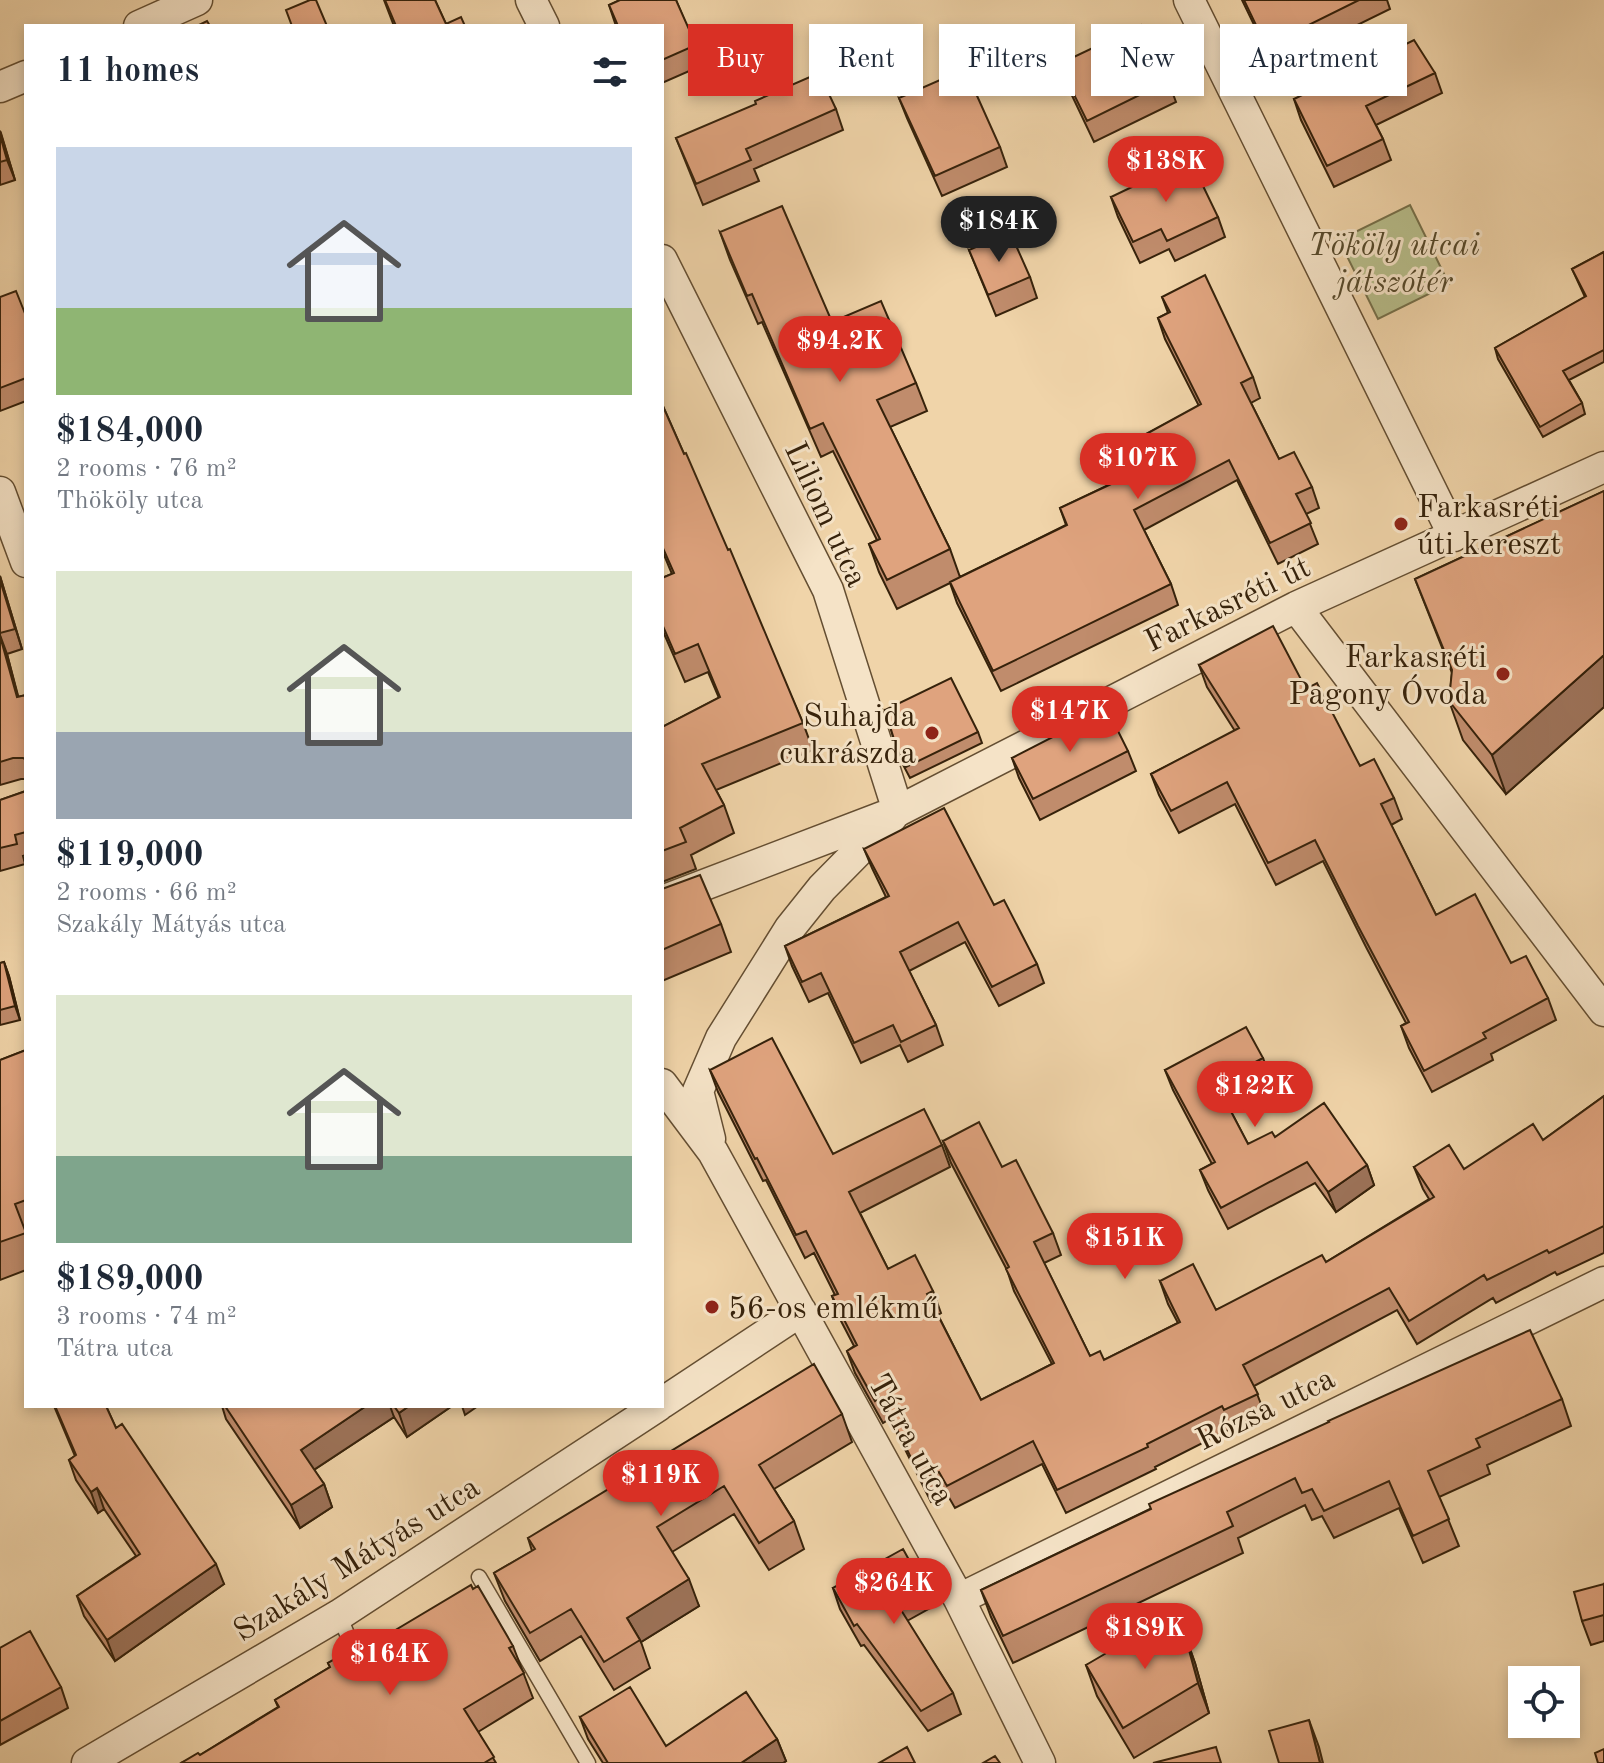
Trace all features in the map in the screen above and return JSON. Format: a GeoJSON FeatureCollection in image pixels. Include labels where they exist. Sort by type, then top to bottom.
{"type":"FeatureCollection","features":[{"type":"Feature","properties":{"kind":"street"},"geometry":{"type":"LineString","coordinates":[[143,24],[197,0]]}},
{"type":"Feature","properties":{"kind":"street"},"geometry":{"type":"LineString","coordinates":[[531,0],[543,24]]}},
{"type":"Feature","properties":{"kind":"street"},"geometry":{"type":"LineString","coordinates":[[1189,0],[1454,536]]}},
{"type":"Feature","properties":{"kind":"street"},"geometry":{"type":"LineString","coordinates":[[0,87],[24,77]]}},
{"type":"Feature","properties":{"kind":"street","name":"Liliom utca"},"geometry":{"type":"LineString","coordinates":[[664,264],[828,590],[898,811]]}},
{"type":"Feature","properties":{"kind":"street","name":"Farkasréti út"},"geometry":{"type":"LineString","coordinates":[[664,900],[898,811],[1296,607],[1604,467]]}},
{"type":"Feature","properties":{"kind":"street"},"geometry":{"type":"LineString","coordinates":[[3,510],[24,557]]}},
{"type":"Feature","properties":{"kind":"street"},"geometry":{"type":"LineString","coordinates":[[1296,607],[1604,1011]]}},
{"type":"Feature","properties":{"kind":"street","name":"Tátra utca"},"geometry":{"type":"LineString","coordinates":[[713,1152],[698,1091],[721,1038],[790,928],[822,888],[898,811]]}},
{"type":"Feature","properties":{"kind":"street"},"geometry":{"type":"LineString","coordinates":[[802,847],[822,888]]}},
{"type":"Feature","properties":{"kind":"street","name":"Tátra utca"},"geometry":{"type":"LineString","coordinates":[[664,1087],[713,1152],[959,1599],[1040,1763]]}},
{"type":"Feature","properties":{"kind":"street","name":"Rózsa utca"},"geometry":{"type":"LineString","coordinates":[[959,1599],[1604,1282]]}},
{"type":"Feature","properties":{"kind":"street","name":"Szakály Mátyás utca"},"geometry":{"type":"LineString","coordinates":[[664,1402],[801,1311]]}},
{"type":"Feature","properties":{"kind":"street","name":"Szakály Mátyás utca"},"geometry":{"type":"LineString","coordinates":[[87,1763],[339,1615],[655,1408]]}},
{"type":"Feature","properties":{"kind":"lane"},"geometry":{"type":"LineString","coordinates":[[479,1577],[588,1763]]}},
{"type":"Feature","properties":{"kind":"lane"},"geometry":{"type":"LineString","coordinates":[[339,1615],[355,1653]]}},
{"type":"Feature","properties":{"kind":"green space","name":"Tököly utcai játszótér"},"geometry":{"type":"Polygon","coordinates":[[[1410,205],[1449,284],[1378,319],[1339,240],[1410,205]]]}},
{"type":"Feature","properties":{"kind":"building"},"geometry":{"type":"Polygon","coordinates":[[[316,0],[326,24],[291,24],[286,10],[316,0]]]}},
{"type":"Feature","properties":{"kind":"building"},"geometry":{"type":"Polygon","coordinates":[[[385,0],[435,0],[446,24],[395,24],[385,0]]]}},
{"type":"Feature","properties":{"kind":"building"},"geometry":{"type":"Polygon","coordinates":[[[620,0],[676,0],[688,27],[688,49],[664,59],[664,24],[617,24],[609,5],[620,0]]]}},
{"type":"Feature","properties":{"kind":"building"},"geometry":{"type":"Polygon","coordinates":[[[1244,0],[1359,0],[1310,24],[1255,24],[1244,0]]]}},
{"type":"Feature","properties":{"kind":"building"},"geometry":{"type":"Polygon","coordinates":[[[461,17],[464,24],[446,24],[461,17]]]}},
{"type":"Feature","properties":{"kind":"building"},"geometry":{"type":"Polygon","coordinates":[[[1414,40],[1435,73],[1407,86],[1407,43],[1414,40]]]}},
{"type":"Feature","properties":{"kind":"building"},"geometry":{"type":"Polygon","coordinates":[[[1091,49],[1091,96],[1138,96],[1087,121],[1075,96],[1075,56],[1091,49]]]}},
{"type":"Feature","properties":{"kind":"building"},"geometry":{"type":"Polygon","coordinates":[[[809,77],[809,96],[830,96],[836,109],[746,149],[751,160],[696,184],[676,138],[756,104],[755,101],[766,96],[793,96],[793,84],[809,77]]]}},
{"type":"Feature","properties":{"kind":"building"},"geometry":{"type":"Polygon","coordinates":[[[939,80],[939,96],[977,96],[1000,147],[935,176],[899,98],[923,96],[923,87],[939,80]]]}},
{"type":"Feature","properties":{"kind":"building"},"geometry":{"type":"Polygon","coordinates":[[[1300,96],[1387,96],[1366,106],[1383,139],[1327,166],[1294,99],[1300,96]]]}},
{"type":"Feature","properties":{"kind":"building"},"geometry":{"type":"Polygon","coordinates":[[[0,135],[7,160],[0,162],[0,135]]]}},
{"type":"Feature","properties":{"kind":"building"},"geometry":{"type":"Polygon","coordinates":[[[1190,159],[1218,217],[1167,241],[1161,229],[1133,242],[1111,197],[1190,159]]]}},
{"type":"Feature","properties":{"kind":"building"},"geometry":{"type":"Polygon","coordinates":[[[782,206],[832,322],[881,301],[916,383],[877,400],[950,549],[887,580],[869,544],[880,539],[823,423],[810,429],[752,294],[747,296],[720,232],[782,206]]]}},
{"type":"Feature","properties":{"kind":"building"},"geometry":{"type":"Polygon","coordinates":[[[1010,232],[1030,277],[988,295],[969,250],[1010,232]]]}},
{"type":"Feature","properties":{"kind":"building"},"geometry":{"type":"Polygon","coordinates":[[[1604,252],[1604,350],[1563,371],[1582,403],[1540,427],[1495,348],[1586,296],[1572,269],[1604,252]]]}},
{"type":"Feature","properties":{"kind":"building"},"geometry":{"type":"Polygon","coordinates":[[[1205,275],[1253,377],[1241,383],[1279,459],[1294,452],[1312,487],[1296,494],[1311,523],[1270,543],[1229,460],[1134,510],[1171,584],[993,671],[950,582],[1067,525],[1060,508],[1139,471],[1126,445],[1201,404],[1158,318],[1170,312],[1162,297],[1205,275]]]}},
{"type":"Feature","properties":{"kind":"building"},"geometry":{"type":"Polygon","coordinates":[[[16,291],[24,311],[24,379],[0,388],[0,297],[16,291]]]}},
{"type":"Feature","properties":{"kind":"building"},"geometry":{"type":"Polygon","coordinates":[[[664,409],[730,549],[803,723],[702,764],[724,805],[680,828],[686,842],[664,850],[664,726],[720,697],[698,644],[675,654],[664,629],[664,577],[674,573],[664,550],[664,409]]]}},
{"type":"Feature","properties":{"kind":"building"},"geometry":{"type":"Polygon","coordinates":[[[1604,491],[1604,655],[1492,755],[1449,701],[1452,670],[1415,579],[1604,491]]]}},
{"type":"Feature","properties":{"kind":"building"},"geometry":{"type":"Polygon","coordinates":[[[0,580],[15,629],[0,633],[0,580]]]}},
{"type":"Feature","properties":{"kind":"building"},"geometry":{"type":"Polygon","coordinates":[[[1273,626],[1306,689],[1317,683],[1360,766],[1374,759],[1394,798],[1381,804],[1436,915],[1475,894],[1511,963],[1526,956],[1548,998],[1483,1033],[1486,1038],[1424,1071],[1401,1026],[1409,1022],[1315,840],[1268,863],[1227,782],[1171,811],[1151,774],[1239,728],[1199,665],[1273,626]]]}},
{"type":"Feature","properties":{"kind":"building"},"geometry":{"type":"Polygon","coordinates":[[[0,636],[17,697],[24,695],[24,759],[0,762],[0,636]]]}},
{"type":"Feature","properties":{"kind":"building","name":"Suhajda cukrászda"},"geometry":{"type":"Polygon","coordinates":[[[951,678],[978,732],[906,767],[885,710],[951,678]]]}},
{"type":"Feature","properties":{"kind":"building"},"geometry":{"type":"Polygon","coordinates":[[[1107,709],[1128,751],[1033,799],[1012,758],[1107,709]]]}},
{"type":"Feature","properties":{"kind":"building"},"geometry":{"type":"Polygon","coordinates":[[[24,792],[24,833],[15,835],[17,844],[0,848],[0,800],[24,792]]]}},
{"type":"Feature","properties":{"kind":"building"},"geometry":{"type":"Polygon","coordinates":[[[944,808],[994,905],[1004,900],[1037,964],[992,987],[958,922],[900,952],[936,1025],[901,1042],[893,1025],[854,1043],[821,973],[802,982],[785,946],[889,896],[864,849],[944,808]]]}},
{"type":"Feature","properties":{"kind":"building"},"geometry":{"type":"Polygon","coordinates":[[[700,875],[721,924],[664,949],[664,888],[700,875]]]}},
{"type":"Feature","properties":{"kind":"building"},"geometry":{"type":"Polygon","coordinates":[[[4,962],[15,1006],[0,1010],[0,963],[4,962]]]}},
{"type":"Feature","properties":{"kind":"building"},"geometry":{"type":"Polygon","coordinates":[[[1246,1027],[1263,1058],[1216,1083],[1248,1144],[1272,1132],[1275,1137],[1324,1103],[1367,1165],[1328,1192],[1307,1162],[1221,1208],[1200,1170],[1215,1162],[1165,1070],[1246,1027]]]}},
{"type":"Feature","properties":{"kind":"building"},"geometry":{"type":"Polygon","coordinates":[[[772,1038],[833,1154],[924,1109],[942,1145],[849,1192],[888,1269],[915,1255],[933,1291],[927,1294],[981,1400],[1054,1363],[1006,1269],[1009,1267],[943,1141],[979,1122],[1002,1167],[1016,1160],[1053,1233],[1034,1242],[1090,1356],[1100,1351],[1104,1360],[1180,1322],[1160,1281],[1193,1264],[1216,1310],[1322,1255],[1326,1262],[1434,1197],[1414,1167],[1449,1145],[1464,1169],[1533,1124],[1543,1140],[1604,1096],[1604,1226],[1487,1280],[1484,1275],[1409,1321],[1389,1288],[1243,1365],[1258,1394],[1224,1410],[1222,1406],[1147,1444],[1148,1447],[1057,1490],[1033,1441],[947,1486],[939,1472],[922,1480],[883,1401],[880,1398],[875,1401],[847,1351],[857,1345],[832,1296],[838,1294],[806,1231],[796,1235],[710,1070],[772,1038]]]}},
{"type":"Feature","properties":{"kind":"building"},"geometry":{"type":"Polygon","coordinates":[[[24,1051],[24,1201],[15,1204],[24,1234],[0,1242],[0,1060],[24,1051]]]}},
{"type":"Feature","properties":{"kind":"building"},"geometry":{"type":"Polygon","coordinates":[[[1530,1330],[1562,1399],[1476,1439],[1480,1447],[1428,1471],[1449,1519],[1413,1536],[1389,1481],[1324,1511],[1312,1489],[1302,1493],[1295,1478],[1227,1512],[1233,1526],[1003,1636],[981,1590],[1151,1509],[1149,1504],[1530,1330]]]}},
{"type":"Feature","properties":{"kind":"building"},"geometry":{"type":"Polygon","coordinates":[[[814,1364],[842,1414],[759,1465],[794,1521],[759,1543],[724,1486],[657,1527],[689,1579],[627,1618],[640,1640],[604,1662],[571,1609],[530,1633],[494,1573],[535,1549],[528,1538],[814,1364]]]}},
{"type":"Feature","properties":{"kind":"building"},"geometry":{"type":"Polygon","coordinates":[[[56,1408],[107,1408],[116,1428],[122,1424],[216,1564],[107,1640],[77,1596],[140,1554],[97,1488],[91,1492],[69,1460],[76,1455],[56,1408]]]}},
{"type":"Feature","properties":{"kind":"building"},"geometry":{"type":"Polygon","coordinates":[[[226,1408],[363,1408],[301,1450],[324,1484],[291,1505],[226,1408]]]}},
{"type":"Feature","properties":{"kind":"building"},"geometry":{"type":"Polygon","coordinates":[[[903,1549],[924,1587],[896,1602],[953,1693],[921,1711],[857,1624],[854,1626],[833,1588],[903,1549]]]}},
{"type":"Feature","properties":{"kind":"building"},"geometry":{"type":"Polygon","coordinates":[[[1604,1584],[1604,1615],[1582,1621],[1574,1592],[1604,1584]]]}},
{"type":"Feature","properties":{"kind":"building"},"geometry":{"type":"Polygon","coordinates":[[[471,1585],[473,1589],[478,1586],[513,1646],[509,1648],[524,1673],[464,1709],[494,1757],[484,1763],[181,1763],[198,1753],[200,1755],[279,1707],[275,1700],[330,1667],[328,1663],[364,1642],[367,1647],[471,1585]]]}},
{"type":"Feature","properties":{"kind":"building"},"geometry":{"type":"Polygon","coordinates":[[[1173,1614],[1184,1632],[1198,1683],[1123,1728],[1086,1665],[1173,1614]]]}},
{"type":"Feature","properties":{"kind":"building"},"geometry":{"type":"Polygon","coordinates":[[[30,1631],[61,1687],[0,1721],[0,1648],[30,1631]]]}},
{"type":"Feature","properties":{"kind":"building"},"geometry":{"type":"Polygon","coordinates":[[[630,1687],[666,1746],[746,1692],[777,1739],[741,1763],[608,1763],[580,1717],[630,1687]]]}},
{"type":"Feature","properties":{"kind":"building"},"geometry":{"type":"Polygon","coordinates":[[[1309,1720],[1320,1763],[1279,1763],[1269,1731],[1309,1720]]]}},
{"type":"Feature","properties":{"kind":"building"},"geometry":{"type":"Polygon","coordinates":[[[907,1747],[915,1763],[879,1763],[907,1747]]]}},
{"type":"Feature","properties":{"kind":"building"},"geometry":{"type":"Polygon","coordinates":[[[1216,1747],[1221,1763],[1153,1763],[1216,1747]]]}},
{"type":"Feature","properties":{"kind":"building"},"geometry":{"type":"Polygon","coordinates":[[[1604,1749],[1604,1763],[1598,1763],[1595,1753],[1604,1749]]]}},
{"type":"Feature","properties":{"kind":"building"},"geometry":{"type":"Polygon","coordinates":[[[995,1756],[1000,1763],[983,1763],[995,1756]]]}},
{"type":"Feature","properties":{"kind":"place","name":"Farkasréti úti kereszt"},"geometry":{"type":"Point","coordinates":[1401,524]}},
{"type":"Feature","properties":{"kind":"place","name":"Farkasréti Pagony Óvoda"},"geometry":{"type":"Point","coordinates":[1503,674]}},
{"type":"Feature","properties":{"kind":"place","name":"Suhajda cukrászda"},"geometry":{"type":"Point","coordinates":[932,733]}},
{"type":"Feature","properties":{"kind":"place","name":"56-os emlékmű"},"geometry":{"type":"Point","coordinates":[712,1307]}}]}
